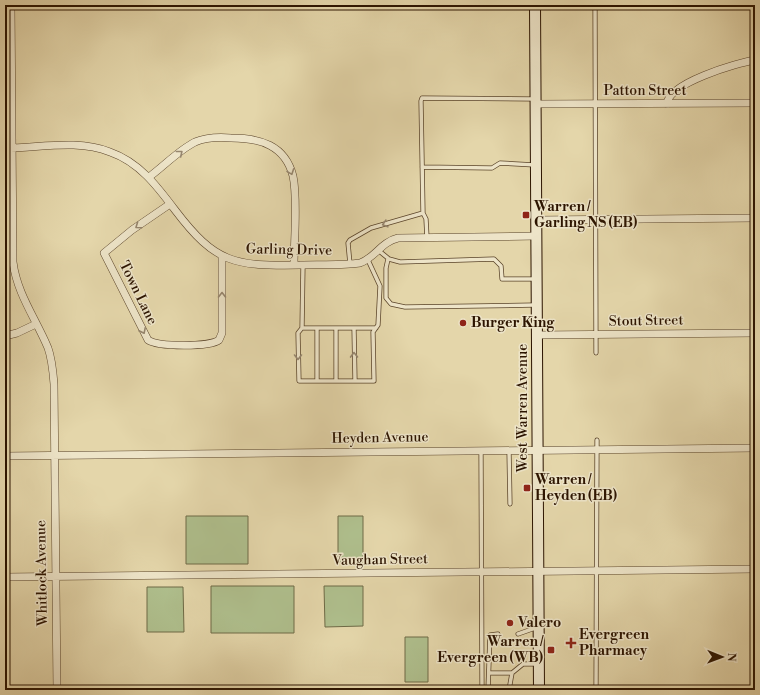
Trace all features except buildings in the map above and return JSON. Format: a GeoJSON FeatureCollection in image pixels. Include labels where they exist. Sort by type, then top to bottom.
{"type":"FeatureCollection","features":[{"type":"Feature","properties":{"kind":"main road","name":"West Warren Avenue"},"geometry":{"type":"LineString","coordinates":[[535,5],[539,690]]}},
{"type":"Feature","properties":{"kind":"street","name":"Whitlock Avenue"},"geometry":{"type":"LineString","coordinates":[[11,5],[8,52],[9,241],[16,280],[48,348],[53,369],[57,690]]}},
{"type":"Feature","properties":{"kind":"street"},"geometry":{"type":"LineString","coordinates":[[667,104],[671,94],[710,72],[725,66],[755,60]]}},
{"type":"Feature","properties":{"kind":"street","name":"Patton Street"},"geometry":{"type":"LineString","coordinates":[[535,101],[596,104],[755,103]]}},
{"type":"Feature","properties":{"kind":"street"},"geometry":{"type":"LineString","coordinates":[[149,178],[187,147],[203,140],[217,137],[248,138],[269,144],[284,157],[293,177],[294,265]]}},
{"type":"Feature","properties":{"kind":"street","name":"Garling Drive"},"geometry":{"type":"LineString","coordinates":[[9,148],[73,145],[95,147],[126,159],[149,178],[195,235],[222,256],[252,265],[350,264],[368,260]]}},
{"type":"Feature","properties":{"kind":"street","name":"Town Lane"},"geometry":{"type":"LineString","coordinates":[[170,204],[132,230],[104,253],[148,340],[157,345],[210,344],[219,340],[222,333],[222,256]]}},
{"type":"Feature","properties":{"kind":"street"},"geometry":{"type":"LineString","coordinates":[[536,220],[755,218]]}},
{"type":"Feature","properties":{"kind":"street"},"geometry":{"type":"LineString","coordinates":[[368,260],[386,243],[398,238],[536,236]]}},
{"type":"Feature","properties":{"kind":"street"},"geometry":{"type":"LineString","coordinates":[[5,336],[17,333],[36,324]]}},
{"type":"Feature","properties":{"kind":"street","name":"Stout Street"},"geometry":{"type":"LineString","coordinates":[[537,335],[755,333]]}},
{"type":"Feature","properties":{"kind":"street","name":"Heyden Avenue"},"geometry":{"type":"LineString","coordinates":[[5,456],[755,448]]}},
{"type":"Feature","properties":{"kind":"street","name":"Vaughan Street"},"geometry":{"type":"LineString","coordinates":[[5,577],[755,569]]}},
{"type":"Feature","properties":{"kind":"street"},"geometry":{"type":"LineString","coordinates":[[748,690],[755,690]]}},
{"type":"Feature","properties":{"kind":"lane"},"geometry":{"type":"LineString","coordinates":[[594,5],[596,104],[594,142],[596,353]]}},
{"type":"Feature","properties":{"kind":"lane"},"geometry":{"type":"LineString","coordinates":[[427,238],[426,219],[423,213],[420,101],[422,98],[535,101]]}},
{"type":"Feature","properties":{"kind":"lane"},"geometry":{"type":"LineString","coordinates":[[422,167],[492,168],[500,163],[536,165]]}},
{"type":"Feature","properties":{"kind":"lane"},"geometry":{"type":"LineString","coordinates":[[350,264],[348,243],[350,240],[371,228],[423,213]]}},
{"type":"Feature","properties":{"kind":"lane"},"geometry":{"type":"LineString","coordinates":[[378,250],[388,259],[400,262],[494,259],[501,266],[502,279],[537,279]]}},
{"type":"Feature","properties":{"kind":"lane"},"geometry":{"type":"LineString","coordinates":[[388,259],[386,268],[386,298],[391,304],[421,307],[537,305]]}},
{"type":"Feature","properties":{"kind":"lane"},"geometry":{"type":"LineString","coordinates":[[303,265],[302,328],[298,333],[298,381],[374,381],[373,332],[378,325],[380,286],[368,260]]}},
{"type":"Feature","properties":{"kind":"lane"},"geometry":{"type":"LineString","coordinates":[[302,328],[376,328]]}},
{"type":"Feature","properties":{"kind":"lane"},"geometry":{"type":"LineString","coordinates":[[317,328],[317,381]]}},
{"type":"Feature","properties":{"kind":"lane"},"geometry":{"type":"LineString","coordinates":[[336,328],[336,381]]}},
{"type":"Feature","properties":{"kind":"lane"},"geometry":{"type":"LineString","coordinates":[[354,328],[355,381]]}},
{"type":"Feature","properties":{"kind":"lane"},"geometry":{"type":"LineString","coordinates":[[596,690],[597,440]]}},
{"type":"Feature","properties":{"kind":"lane"},"geometry":{"type":"LineString","coordinates":[[481,450],[482,690]]}},
{"type":"Feature","properties":{"kind":"lane"},"geometry":{"type":"LineString","coordinates":[[509,450],[510,504]]}},
{"type":"Feature","properties":{"kind":"lane"},"geometry":{"type":"LineString","coordinates":[[518,634],[538,626]]}},
{"type":"Feature","properties":{"kind":"lane"},"geometry":{"type":"LineString","coordinates":[[488,690],[490,635],[498,634]]}},
{"type":"Feature","properties":{"kind":"lane"},"geometry":{"type":"LineString","coordinates":[[489,673],[512,673],[523,664],[539,664]]}},
{"type":"Feature","properties":{"kind":"lane"},"geometry":{"type":"LineString","coordinates":[[509,690],[512,673]]}},
{"type":"Feature","properties":{"kind":"green space"},"geometry":{"type":"Polygon","coordinates":[[[186,516],[248,516],[248,564],[186,564],[186,516]]]}},
{"type":"Feature","properties":{"kind":"green space"},"geometry":{"type":"Polygon","coordinates":[[[338,516],[363,516],[363,562],[338,562],[338,516]]]}},
{"type":"Feature","properties":{"kind":"green space"},"geometry":{"type":"Polygon","coordinates":[[[211,586],[294,586],[294,633],[211,633],[211,586]]]}},
{"type":"Feature","properties":{"kind":"green space"},"geometry":{"type":"Polygon","coordinates":[[[324,586],[363,586],[363,626],[325,627],[324,586]]]}},
{"type":"Feature","properties":{"kind":"green space"},"geometry":{"type":"Polygon","coordinates":[[[147,587],[183,587],[184,632],[147,632],[147,587]]]}},
{"type":"Feature","properties":{"kind":"green space"},"geometry":{"type":"Polygon","coordinates":[[[405,637],[428,637],[428,682],[405,682],[405,637]]]}},
{"type":"Feature","properties":{"kind":"place","name":"Warren / Garling NS (EB)"},"geometry":{"type":"Point","coordinates":[526,215]}},
{"type":"Feature","properties":{"kind":"place","name":"Burger King"},"geometry":{"type":"Point","coordinates":[463,323]}},
{"type":"Feature","properties":{"kind":"place","name":"Warren / Heyden (EB)"},"geometry":{"type":"Point","coordinates":[527,488]}},
{"type":"Feature","properties":{"kind":"place","name":"Valero"},"geometry":{"type":"Point","coordinates":[510,623]}},
{"type":"Feature","properties":{"kind":"place","name":"Evergreen Pharmacy"},"geometry":{"type":"Point","coordinates":[571,643]}},
{"type":"Feature","properties":{"kind":"place","name":"Warren / Evergreen (WB)"},"geometry":{"type":"Point","coordinates":[551,650]}}]}
